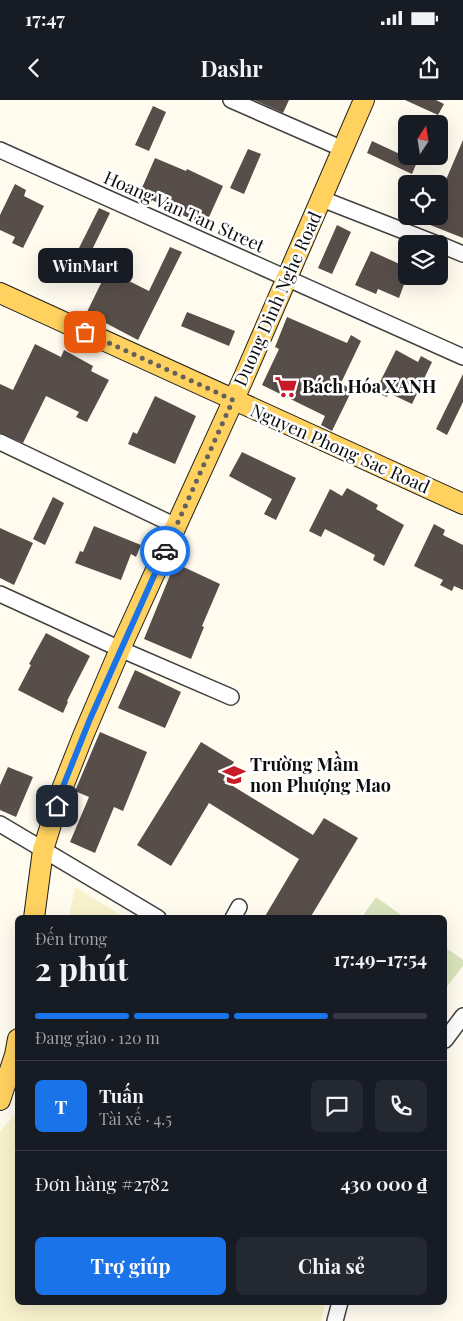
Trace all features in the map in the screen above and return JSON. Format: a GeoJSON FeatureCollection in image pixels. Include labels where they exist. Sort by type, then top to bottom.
{"type":"FeatureCollection","features":[{"type":"Feature","properties":{"kind":"main road","name":"Duong Dinh Nghe Road"},"geometry":{"type":"LineString","coordinates":[[34,915],[43,850],[62,789],[120,649],[287,279],[364,100]]}},
{"type":"Feature","properties":{"kind":"main road","name":"Nguyen Phong Sac Road"},"geometry":{"type":"LineString","coordinates":[[0,293],[463,504]]}},
{"type":"Feature","properties":{"kind":"main road"},"geometry":{"type":"LineString","coordinates":[[0,1100],[15,1055]]}},
{"type":"Feature","properties":{"kind":"street"},"geometry":{"type":"LineString","coordinates":[[231,100],[343,149]]}},
{"type":"Feature","properties":{"kind":"street","name":"Hoang Van Tan Street"},"geometry":{"type":"LineString","coordinates":[[0,150],[463,357]]}},
{"type":"Feature","properties":{"kind":"street"},"geometry":{"type":"LineString","coordinates":[[322,199],[415,235]]}},
{"type":"Feature","properties":{"kind":"street"},"geometry":{"type":"LineString","coordinates":[[448,248],[463,254]]}},
{"type":"Feature","properties":{"kind":"street"},"geometry":{"type":"LineString","coordinates":[[0,442],[176,526]]}},
{"type":"Feature","properties":{"kind":"street"},"geometry":{"type":"LineString","coordinates":[[0,594],[231,698]]}},
{"type":"Feature","properties":{"kind":"street"},"geometry":{"type":"LineString","coordinates":[[0,824],[153,915]]}},
{"type":"Feature","properties":{"kind":"street"},"geometry":{"type":"LineString","coordinates":[[447,1037],[463,1016]]}},
{"type":"Feature","properties":{"kind":"street"},"geometry":{"type":"LineString","coordinates":[[336,1321],[339,1305]]}},
{"type":"Feature","properties":{"kind":"shaded area"},"geometry":{"type":"Polygon","coordinates":[[[75,887],[121,915],[69,915],[75,887]]]}},
{"type":"Feature","properties":{"kind":"shaded area"},"geometry":{"type":"Polygon","coordinates":[[[15,1115],[15,1305],[325,1305],[321,1321],[0,1321],[0,1131],[15,1115]]]}},
{"type":"Feature","properties":{"kind":"green space"},"geometry":{"type":"Polygon","coordinates":[[[376,897],[401,915],[363,915],[376,897]]]}},
{"type":"Feature","properties":{"kind":"green space"},"geometry":{"type":"Polygon","coordinates":[[[447,948],[463,960],[463,966],[447,986],[447,948]]]}},
{"type":"Feature","properties":{"kind":"building"},"geometry":{"type":"Polygon","coordinates":[[[254,100],[289,100],[283,113],[254,100]]]}},
{"type":"Feature","properties":{"kind":"building"},"geometry":{"type":"Polygon","coordinates":[[[405,100],[436,100],[444,104],[438,115],[405,100]]]}},
{"type":"Feature","properties":{"kind":"building"},"geometry":{"type":"Polygon","coordinates":[[[153,106],[166,112],[149,151],[135,145],[153,106]]]}},
{"type":"Feature","properties":{"kind":"building"},"geometry":{"type":"Polygon","coordinates":[[[463,140],[463,238],[430,225],[448,225],[448,175],[463,140]]]}},
{"type":"Feature","properties":{"kind":"building"},"geometry":{"type":"Polygon","coordinates":[[[372,141],[398,153],[398,165],[416,165],[412,174],[367,153],[372,141]]]}},
{"type":"Feature","properties":{"kind":"building"},"geometry":{"type":"Polygon","coordinates":[[[248,149],[261,154],[244,194],[230,188],[248,149]]]}},
{"type":"Feature","properties":{"kind":"building"},"geometry":{"type":"Polygon","coordinates":[[[155,158],[186,171],[187,169],[223,186],[205,226],[152,200],[151,203],[138,197],[155,158]]]}},
{"type":"Feature","properties":{"kind":"building"},"geometry":{"type":"Polygon","coordinates":[[[15,184],[26,190],[24,196],[44,206],[23,248],[12,243],[15,237],[0,230],[0,215],[15,184]]]}},
{"type":"Feature","properties":{"kind":"building"},"geometry":{"type":"Polygon","coordinates":[[[99,208],[110,213],[89,256],[78,250],[99,208]]]}},
{"type":"Feature","properties":{"kind":"building"},"geometry":{"type":"Polygon","coordinates":[[[337,225],[351,232],[332,274],[318,268],[337,225]]]}},
{"type":"Feature","properties":{"kind":"building"},"geometry":{"type":"Polygon","coordinates":[[[170,247],[182,252],[138,340],[98,319],[96,321],[85,316],[106,273],[125,283],[127,280],[149,291],[170,247]]]}},
{"type":"Feature","properties":{"kind":"building"},"geometry":{"type":"Polygon","coordinates":[[[371,251],[398,263],[398,285],[404,285],[399,298],[378,289],[376,294],[355,285],[371,251]]]}},
{"type":"Feature","properties":{"kind":"building"},"geometry":{"type":"Polygon","coordinates":[[[187,312],[235,331],[229,346],[181,326],[187,312]]]}},
{"type":"Feature","properties":{"kind":"building"},"geometry":{"type":"Polygon","coordinates":[[[287,317],[347,343],[351,335],[361,341],[341,383],[352,390],[332,431],[321,425],[325,416],[262,385],[279,349],[275,347],[287,317]]]}},
{"type":"Feature","properties":{"kind":"building"},"geometry":{"type":"Polygon","coordinates":[[[35,344],[61,357],[64,350],[93,366],[91,371],[109,380],[87,422],[76,417],[79,412],[46,396],[23,443],[0,433],[0,384],[13,390],[35,344]]]}},
{"type":"Feature","properties":{"kind":"building"},"geometry":{"type":"Polygon","coordinates":[[[396,350],[418,362],[421,356],[432,362],[412,404],[389,393],[387,397],[375,392],[396,350]]]}},
{"type":"Feature","properties":{"kind":"building"},"geometry":{"type":"Polygon","coordinates":[[[463,374],[463,402],[447,435],[436,429],[463,374]]]}},
{"type":"Feature","properties":{"kind":"building"},"geometry":{"type":"Polygon","coordinates":[[[155,396],[196,416],[175,464],[128,444],[133,432],[137,434],[155,396]]]}},
{"type":"Feature","properties":{"kind":"building"},"geometry":{"type":"Polygon","coordinates":[[[242,452],[296,478],[276,520],[264,514],[272,499],[229,476],[242,452]]]}},
{"type":"Feature","properties":{"kind":"building"},"geometry":{"type":"Polygon","coordinates":[[[347,488],[378,505],[376,509],[404,525],[384,566],[373,560],[375,555],[325,529],[321,537],[309,531],[330,489],[342,496],[347,488]]]}},
{"type":"Feature","properties":{"kind":"building"},"geometry":{"type":"Polygon","coordinates":[[[53,497],[64,503],[45,545],[33,539],[53,497]]]}},
{"type":"Feature","properties":{"kind":"building"},"geometry":{"type":"Polygon","coordinates":[[[434,524],[445,530],[443,535],[463,545],[463,590],[454,586],[452,591],[440,585],[443,580],[414,566],[434,524]]]}},
{"type":"Feature","properties":{"kind":"building"},"geometry":{"type":"Polygon","coordinates":[[[94,526],[141,545],[136,557],[131,554],[121,580],[75,563],[80,551],[83,552],[94,526]]]}},
{"type":"Feature","properties":{"kind":"building"},"geometry":{"type":"Polygon","coordinates":[[[0,528],[33,543],[14,585],[0,578],[0,528]]]}},
{"type":"Feature","properties":{"kind":"building"},"geometry":{"type":"Polygon","coordinates":[[[175,563],[220,584],[202,626],[204,627],[191,659],[144,639],[175,563]]]}},
{"type":"Feature","properties":{"kind":"building"},"geometry":{"type":"Polygon","coordinates":[[[46,633],[90,656],[67,701],[63,713],[18,690],[31,665],[29,664],[46,633]]]}},
{"type":"Feature","properties":{"kind":"building"},"geometry":{"type":"Polygon","coordinates":[[[135,670],[181,692],[165,728],[118,708],[135,670]]]}},
{"type":"Feature","properties":{"kind":"building"},"geometry":{"type":"Polygon","coordinates":[[[100,732],[147,752],[123,811],[114,807],[95,853],[70,842],[89,797],[75,791],[100,732]]]}},
{"type":"Feature","properties":{"kind":"building"},"geometry":{"type":"Polygon","coordinates":[[[201,742],[234,762],[223,780],[313,835],[324,818],[358,838],[312,915],[266,915],[299,859],[209,803],[171,866],[137,845],[201,742]]]}},
{"type":"Feature","properties":{"kind":"building"},"geometry":{"type":"Polygon","coordinates":[[[8,767],[33,777],[16,817],[0,810],[0,785],[8,767]]]}},
{"type":"Feature","properties":{"kind":"way so far"},"geometry":{"type":"LineString","coordinates":[[85,332],[233,400],[165,551]]}},
{"type":"Feature","properties":{"kind":"place","name":"WinMart"},"geometry":{"type":"Point","coordinates":[85,332]}},
{"type":"Feature","properties":{"kind":"place","name":"Bách Hóa XANH"},"geometry":{"type":"Point","coordinates":[286,387]}},
{"type":"Feature","properties":{"kind":"place","name":"Trường Mầm non Phượng Mao"},"geometry":{"type":"Point","coordinates":[234,775]}},
{"type":"Feature","properties":{"kind":"route"},"geometry":{"type":"LineString","coordinates":[[57,806],[90,719],[165,551]]}}]}
